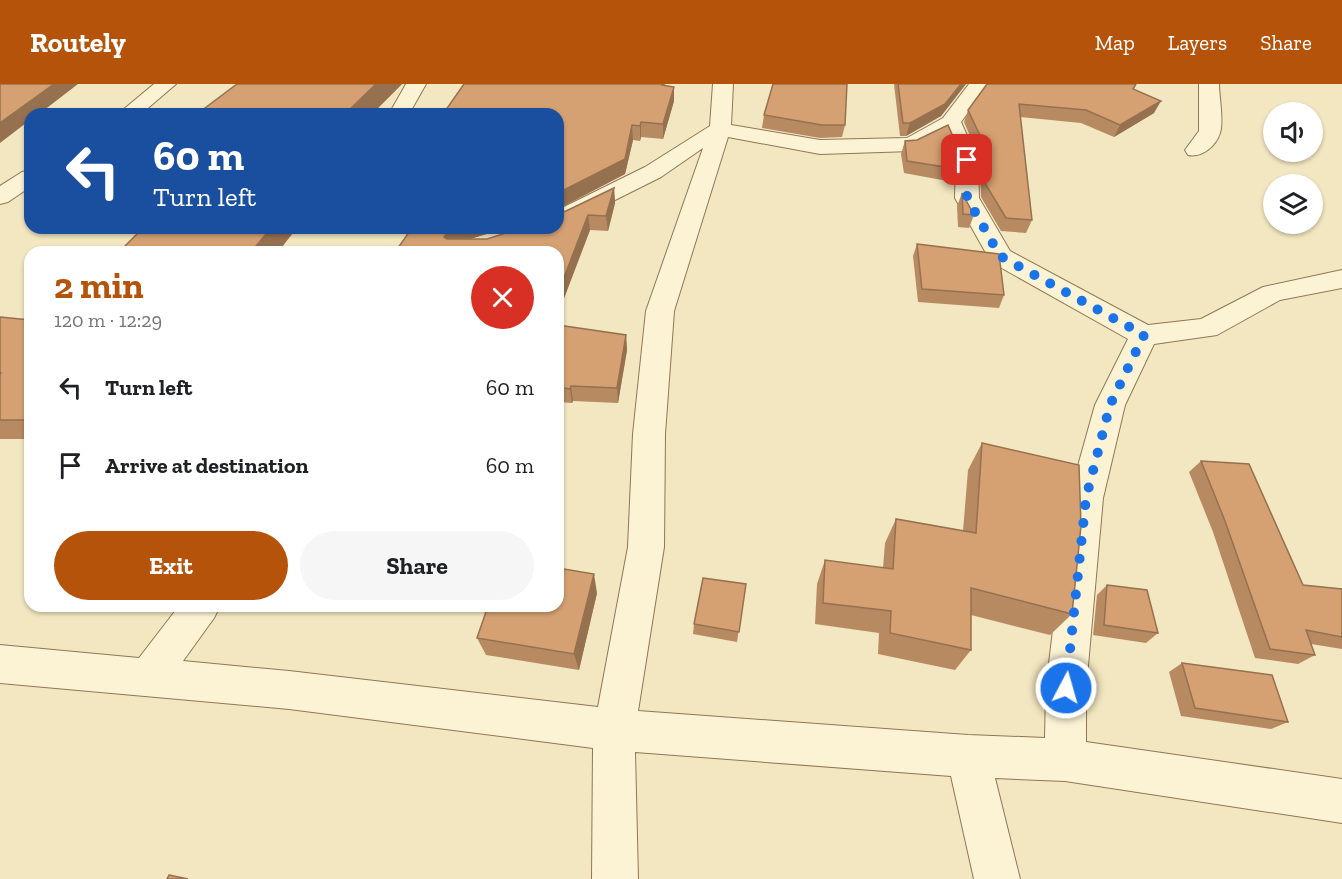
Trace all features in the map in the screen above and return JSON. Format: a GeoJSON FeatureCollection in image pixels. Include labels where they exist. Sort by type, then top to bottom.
{"type":"FeatureCollection","features":[{"type":"Feature","properties":{"kind":"street"},"geometry":{"type":"LineString","coordinates":[[136,108],[166,84]]}},
{"type":"Feature","properties":{"kind":"street"},"geometry":{"type":"LineString","coordinates":[[402,108],[416,84]]}},
{"type":"Feature","properties":{"kind":"street"},"geometry":{"type":"LineString","coordinates":[[615,879],[614,730],[646,547],[649,434],[660,311],[720,129],[723,84]]}},
{"type":"Feature","properties":{"kind":"street"},"geometry":{"type":"LineString","coordinates":[[564,216],[653,172],[720,129],[820,147],[912,144],[950,122],[979,84]]}},
{"type":"Feature","properties":{"kind":"street"},"geometry":{"type":"LineString","coordinates":[[1196,150],[1210,132],[1209,84]]}},
{"type":"Feature","properties":{"kind":"street"},"geometry":{"type":"LineString","coordinates":[[950,122],[967,160],[967,198],[1000,256],[1144,335],[1207,328],[1272,293],[1342,279]]}},
{"type":"Feature","properties":{"kind":"street"},"geometry":{"type":"LineString","coordinates":[[0,197],[24,181]]}},
{"type":"Feature","properties":{"kind":"street"},"geometry":{"type":"LineString","coordinates":[[1065,760],[1066,688],[1086,498],[1110,405],[1144,335]]}},
{"type":"Feature","properties":{"kind":"street"},"geometry":{"type":"LineString","coordinates":[[148,678],[197,612]]}},
{"type":"Feature","properties":{"kind":"street"},"geometry":{"type":"LineString","coordinates":[[0,664],[289,690],[614,730],[968,756],[1065,760],[1342,801]]}},
{"type":"Feature","properties":{"kind":"street"},"geometry":{"type":"LineString","coordinates":[[968,756],[997,879]]}},
{"type":"Feature","properties":{"kind":"building"},"geometry":{"type":"Polygon","coordinates":[[[0,84],[54,84],[0,123],[0,84]]]}},
{"type":"Feature","properties":{"kind":"building"},"geometry":{"type":"Polygon","coordinates":[[[237,84],[376,84],[351,108],[205,108],[237,84]]]}},
{"type":"Feature","properties":{"kind":"building"},"geometry":{"type":"Polygon","coordinates":[[[464,84],[663,84],[674,87],[663,124],[641,122],[640,126],[632,125],[625,159],[564,190],[564,108],[447,108],[464,84]]]}},
{"type":"Feature","properties":{"kind":"building"},"geometry":{"type":"Polygon","coordinates":[[[773,84],[847,84],[845,125],[822,125],[764,115],[773,84]]]}},
{"type":"Feature","properties":{"kind":"building"},"geometry":{"type":"Polygon","coordinates":[[[898,84],[961,84],[945,104],[910,123],[903,123],[898,84]]]}},
{"type":"Feature","properties":{"kind":"building"},"geometry":{"type":"Polygon","coordinates":[[[987,84],[1136,84],[1133,89],[1161,101],[1120,125],[1086,110],[1019,104],[1032,220],[1006,218],[986,185],[985,146],[968,110],[987,84]]]}},
{"type":"Feature","properties":{"kind":"building"},"geometry":{"type":"Polygon","coordinates":[[[948,125],[958,148],[958,169],[907,161],[905,141],[917,140],[948,125]]]}},
{"type":"Feature","properties":{"kind":"building"},"geometry":{"type":"Polygon","coordinates":[[[614,188],[606,216],[588,215],[564,277],[564,246],[399,246],[408,234],[446,234],[444,237],[447,239],[487,239],[503,234],[564,234],[564,212],[614,188]]]}},
{"type":"Feature","properties":{"kind":"building"},"geometry":{"type":"Polygon","coordinates":[[[962,193],[974,215],[963,214],[962,193]]]}},
{"type":"Feature","properties":{"kind":"building"},"geometry":{"type":"Polygon","coordinates":[[[137,234],[266,234],[256,246],[125,246],[137,234]]]}},
{"type":"Feature","properties":{"kind":"building"},"geometry":{"type":"Polygon","coordinates":[[[917,244],[999,254],[1004,295],[922,289],[917,244]]]}},
{"type":"Feature","properties":{"kind":"building"},"geometry":{"type":"Polygon","coordinates":[[[0,317],[24,319],[24,420],[0,420],[0,317]]]}},
{"type":"Feature","properties":{"kind":"building"},"geometry":{"type":"Polygon","coordinates":[[[564,326],[626,335],[617,388],[571,386],[570,389],[564,388],[564,326]]]}},
{"type":"Feature","properties":{"kind":"building"},"geometry":{"type":"Polygon","coordinates":[[[982,443],[1079,465],[1081,526],[1072,614],[971,588],[971,650],[890,633],[891,611],[823,603],[825,560],[893,569],[896,519],[976,533],[982,443]]]}},
{"type":"Feature","properties":{"kind":"building"},"geometry":{"type":"Polygon","coordinates":[[[1201,461],[1249,464],[1303,585],[1342,589],[1342,637],[1306,630],[1315,655],[1270,649],[1225,521],[1201,461]]]}},
{"type":"Feature","properties":{"kind":"building"},"geometry":{"type":"Polygon","coordinates":[[[564,569],[594,574],[574,654],[477,638],[486,612],[564,612],[564,569]]]}},
{"type":"Feature","properties":{"kind":"building"},"geometry":{"type":"Polygon","coordinates":[[[703,578],[746,584],[739,632],[694,624],[703,578]]]}},
{"type":"Feature","properties":{"kind":"building"},"geometry":{"type":"Polygon","coordinates":[[[1107,585],[1147,590],[1158,633],[1104,625],[1107,585]]]}},
{"type":"Feature","properties":{"kind":"building"},"geometry":{"type":"Polygon","coordinates":[[[1182,663],[1272,675],[1288,722],[1195,708],[1182,663]]]}},
{"type":"Feature","properties":{"kind":"building"},"geometry":{"type":"Polygon","coordinates":[[[169,875],[188,879],[167,879],[169,875]]]}},
{"type":"Feature","properties":{"kind":"route"},"geometry":{"type":"LineString","coordinates":[[967,160],[967,198],[1000,256],[1144,335],[1110,405],[1086,498],[1066,688]]}}]}
